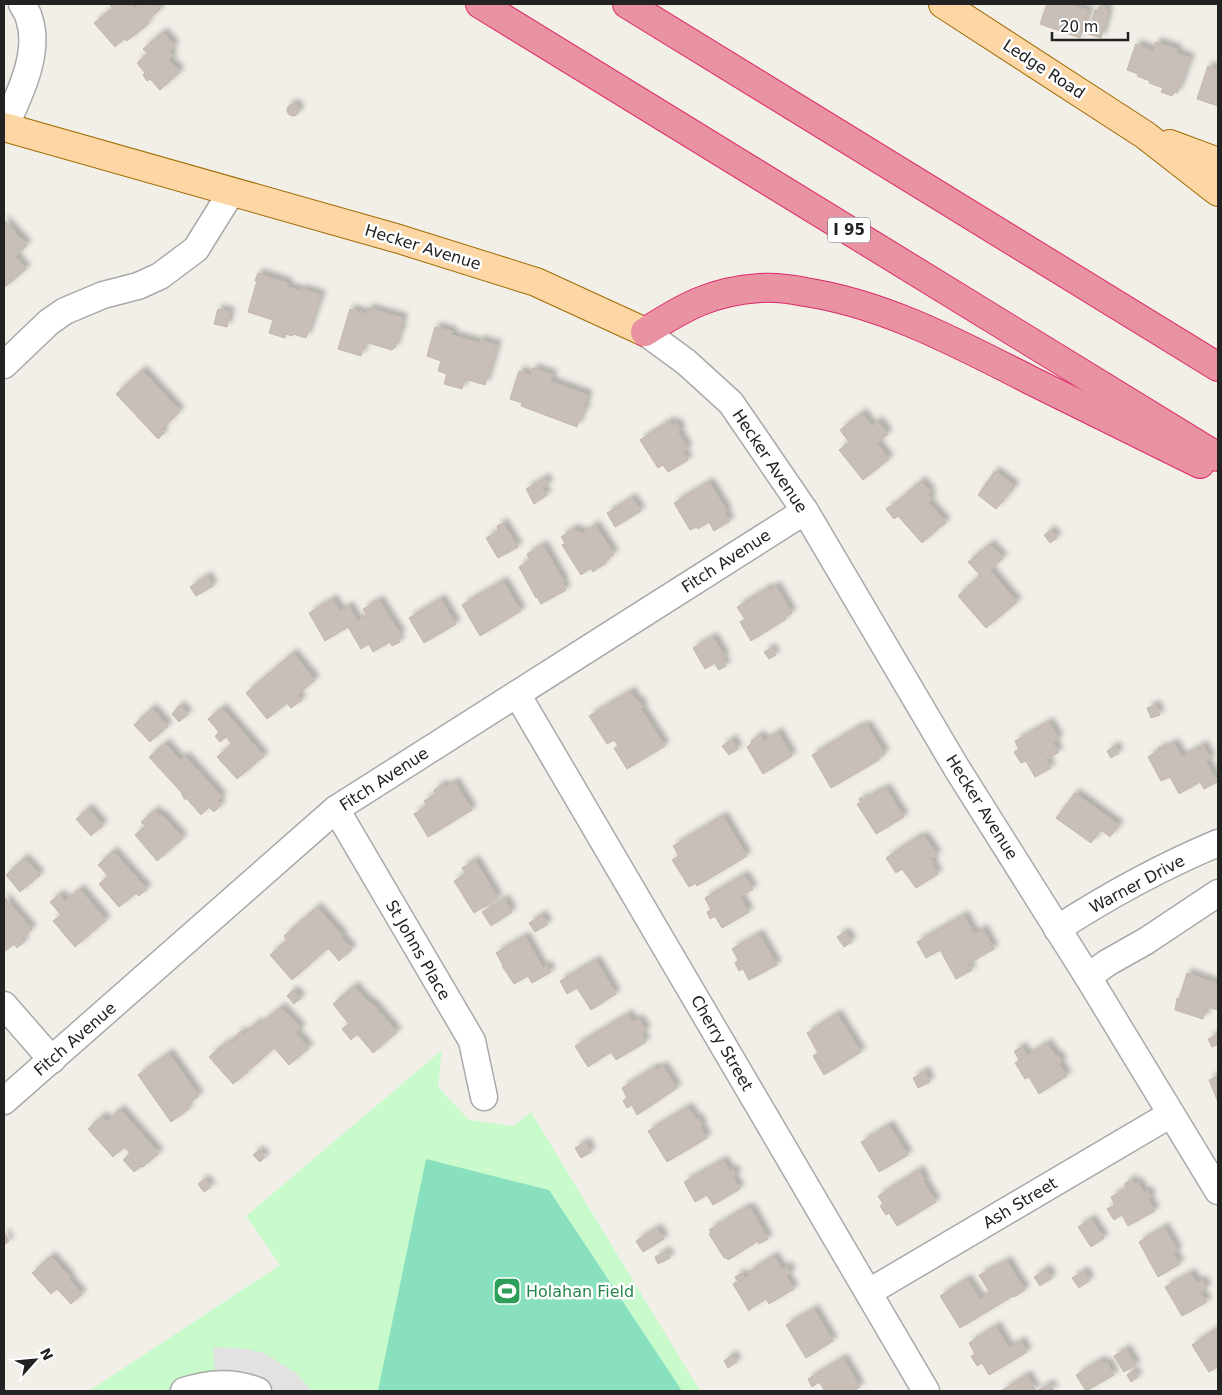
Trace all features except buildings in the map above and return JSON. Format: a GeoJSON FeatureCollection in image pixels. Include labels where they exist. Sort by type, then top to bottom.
{"type":"FeatureCollection","features":[{"type":"Feature","properties":{"kind":"highway","name":"I 95"},"geometry":{"type":"LineString","coordinates":[[480,4],[1218,457]]}},
{"type":"Feature","properties":{"kind":"highway"},"geometry":{"type":"LineString","coordinates":[[627,4],[1218,367]]}},
{"type":"Feature","properties":{"kind":"highway"},"geometry":{"type":"LineString","coordinates":[[645,332],[682,309],[707,298],[734,291],[761,288],[790,289],[826,295],[861,304],[946,339],[1218,474]]}},
{"type":"Feature","properties":{"kind":"main road","name":"Ledge Road"},"geometry":{"type":"LineString","coordinates":[[943,4],[1145,134],[1218,192]]}},
{"type":"Feature","properties":{"kind":"main road","name":"Hecker Avenue"},"geometry":{"type":"LineString","coordinates":[[5,127],[399,239],[536,282],[645,332]]}},
{"type":"Feature","properties":{"kind":"main road","name":"Ledge Road"},"geometry":{"type":"LineString","coordinates":[[1145,134],[1218,162]]}},
{"type":"Feature","properties":{"kind":"street"},"geometry":{"type":"LineString","coordinates":[[5,127],[28,74],[32,44],[30,18],[22,4]]}},
{"type":"Feature","properties":{"kind":"street"},"geometry":{"type":"LineString","coordinates":[[4,366],[49,322],[66,311],[103,295],[138,286],[160,276],[196,249],[232,191]]}},
{"type":"Feature","properties":{"kind":"street","name":"Hecker Avenue"},"geometry":{"type":"LineString","coordinates":[[645,332],[686,362],[731,404],[805,510],[956,767],[1088,977],[1218,1191]]}},
{"type":"Feature","properties":{"kind":"street","name":"Fitch Avenue"},"geometry":{"type":"LineString","coordinates":[[4,1101],[336,809],[805,510]]}},
{"type":"Feature","properties":{"kind":"street","name":"Cherry Street"},"geometry":{"type":"LineString","coordinates":[[517,694],[926,1391]]}},
{"type":"Feature","properties":{"kind":"street","name":"St Johns Place"},"geometry":{"type":"LineString","coordinates":[[336,809],[472,1041],[484,1098]]}},
{"type":"Feature","properties":{"kind":"street","name":"Warner Drive"},"geometry":{"type":"LineString","coordinates":[[1057,929],[1089,908],[1188,856],[1218,843]]}},
{"type":"Feature","properties":{"kind":"street"},"geometry":{"type":"LineString","coordinates":[[1088,977],[1218,893]]}},
{"type":"Feature","properties":{"kind":"street"},"geometry":{"type":"LineString","coordinates":[[4,1005],[52,1060]]}},
{"type":"Feature","properties":{"kind":"street","name":"Ash Street"},"geometry":{"type":"LineString","coordinates":[[869,1292],[1171,1114]]}},
{"type":"Feature","properties":{"kind":"street"},"geometry":{"type":"LineString","coordinates":[[184,1391],[211,1384],[238,1384],[258,1391]]}},
{"type":"Feature","properties":{"kind":"green space"},"geometry":{"type":"Polygon","coordinates":[[[442,1050],[438,1087],[469,1120],[513,1126],[531,1112],[700,1391],[89,1391],[280,1265],[246,1216],[442,1050]]]}},
{"type":"Feature","properties":{"kind":"green space","name":"Holahan Field"},"geometry":{"type":"Polygon","coordinates":[[[426,1159],[549,1190],[682,1391],[378,1391],[426,1159]]]}},
{"type":"Feature","properties":{"kind":"shaded area"},"geometry":{"type":"Polygon","coordinates":[[[213,1347],[246,1349],[264,1353],[296,1373],[312,1391],[222,1391],[215,1370],[213,1347]]]}},
{"type":"Feature","properties":{"kind":"place","name":"Holahan Field"},"geometry":{"type":"Point","coordinates":[507,1291]}}]}
